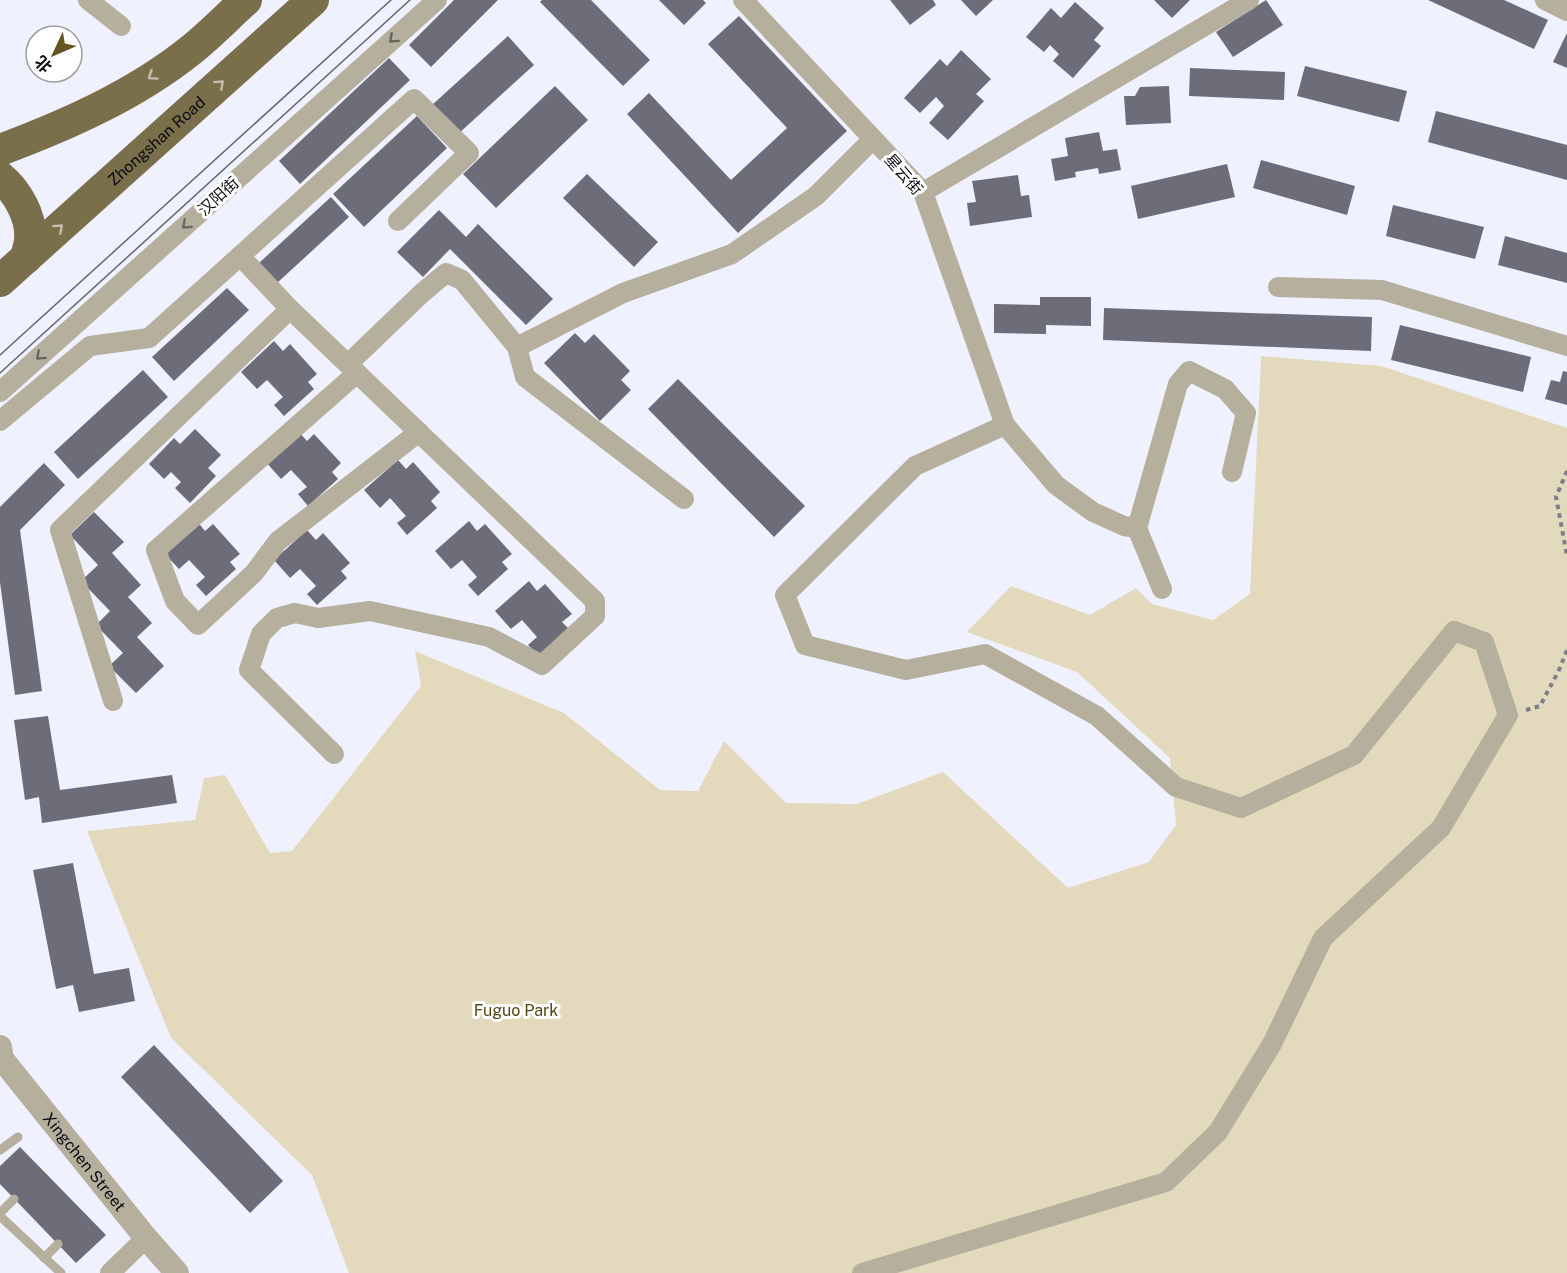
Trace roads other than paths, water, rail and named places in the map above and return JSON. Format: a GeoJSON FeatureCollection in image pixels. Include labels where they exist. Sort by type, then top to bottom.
{"type":"FeatureCollection","features":[{"type":"Feature","properties":{"kind":"highway"},"geometry":{"type":"LineString","coordinates":[[0,150],[84,115],[134,88],[191,50],[246,0]]}},
{"type":"Feature","properties":{"kind":"highway","name":"Zhongshan Road"},"geometry":{"type":"LineString","coordinates":[[0,281],[313,0]]}},
{"type":"Feature","properties":{"kind":"highway"},"geometry":{"type":"LineString","coordinates":[[0,177],[19,200],[27,218],[31,238],[26,258]]}},
{"type":"Feature","properties":{"kind":"street"},"geometry":{"type":"LineString","coordinates":[[88,0],[121,26]]}},
{"type":"Feature","properties":{"kind":"street","name":"汉阳街"},"geometry":{"type":"LineString","coordinates":[[0,392],[437,0]]}},
{"type":"Feature","properties":{"kind":"street","name":"星云街"},"geometry":{"type":"LineString","coordinates":[[743,0],[923,192],[1005,425]]}},
{"type":"Feature","properties":{"kind":"street"},"geometry":{"type":"LineString","coordinates":[[923,192],[1249,0]]}},
{"type":"Feature","properties":{"kind":"street"},"geometry":{"type":"LineString","coordinates":[[1545,0],[1567,10]]}},
{"type":"Feature","properties":{"kind":"street"},"geometry":{"type":"LineString","coordinates":[[0,421],[90,346],[149,338],[414,99],[469,153],[398,221]]}},
{"type":"Feature","properties":{"kind":"street"},"geometry":{"type":"LineString","coordinates":[[517,347],[623,293],[732,254],[816,196],[873,139]]}},
{"type":"Feature","properties":{"kind":"street"},"geometry":{"type":"LineString","coordinates":[[240,256],[290,309],[595,601],[595,616],[542,665],[489,637],[370,611],[318,618],[295,614],[277,618],[261,634],[249,670],[334,754]]}},
{"type":"Feature","properties":{"kind":"street"},"geometry":{"type":"LineString","coordinates":[[419,432],[278,541],[254,573],[198,625],[175,601],[156,550],[353,369],[422,293],[446,273],[462,280],[517,347],[525,377],[684,499]]}},
{"type":"Feature","properties":{"kind":"street"},"geometry":{"type":"LineString","coordinates":[[1278,287],[1382,290],[1567,346]]}},
{"type":"Feature","properties":{"kind":"street"},"geometry":{"type":"LineString","coordinates":[[113,701],[60,530],[290,309]]}},
{"type":"Feature","properties":{"kind":"street"},"geometry":{"type":"LineString","coordinates":[[1162,589],[1137,528],[1178,384],[1189,371],[1225,389],[1246,413],[1232,472]]}},
{"type":"Feature","properties":{"kind":"street"},"geometry":{"type":"LineString","coordinates":[[862,1273],[1166,1182],[1218,1132],[1272,1044],[1323,938],[1441,828],[1508,716],[1484,642],[1454,631],[1354,756],[1241,808],[1176,787],[1096,716],[984,654],[906,670],[805,645],[785,595],[915,466],[1005,425],[1056,485],[1093,512],[1124,526],[1137,528]]}},
{"type":"Feature","properties":{"kind":"street","name":"Xingchen Street"},"geometry":{"type":"LineString","coordinates":[[0,1047],[2,1059],[146,1238],[177,1273]]}},
{"type":"Feature","properties":{"kind":"street"},"geometry":{"type":"LineString","coordinates":[[110,1273],[146,1238]]}},
{"type":"Feature","properties":{"kind":"lane"},"geometry":{"type":"LineString","coordinates":[[0,1150],[18,1137]]}},
{"type":"Feature","properties":{"kind":"lane"},"geometry":{"type":"LineString","coordinates":[[14,1199],[0,1215],[61,1273]]}},
{"type":"Feature","properties":{"kind":"lane"},"geometry":{"type":"LineString","coordinates":[[44,1258],[58,1244]]}},
{"type":"Feature","properties":{"kind":"tram line"},"geometry":{"type":"LineString","coordinates":[[0,355],[391,0]]}},
{"type":"Feature","properties":{"kind":"tram line"},"geometry":{"type":"LineString","coordinates":[[0,373],[410,0]]}},
{"type":"Feature","properties":{"kind":"park label","name":"Fuguo Park"},"geometry":{"type":"Point","coordinates":[516,1010]}}]}
